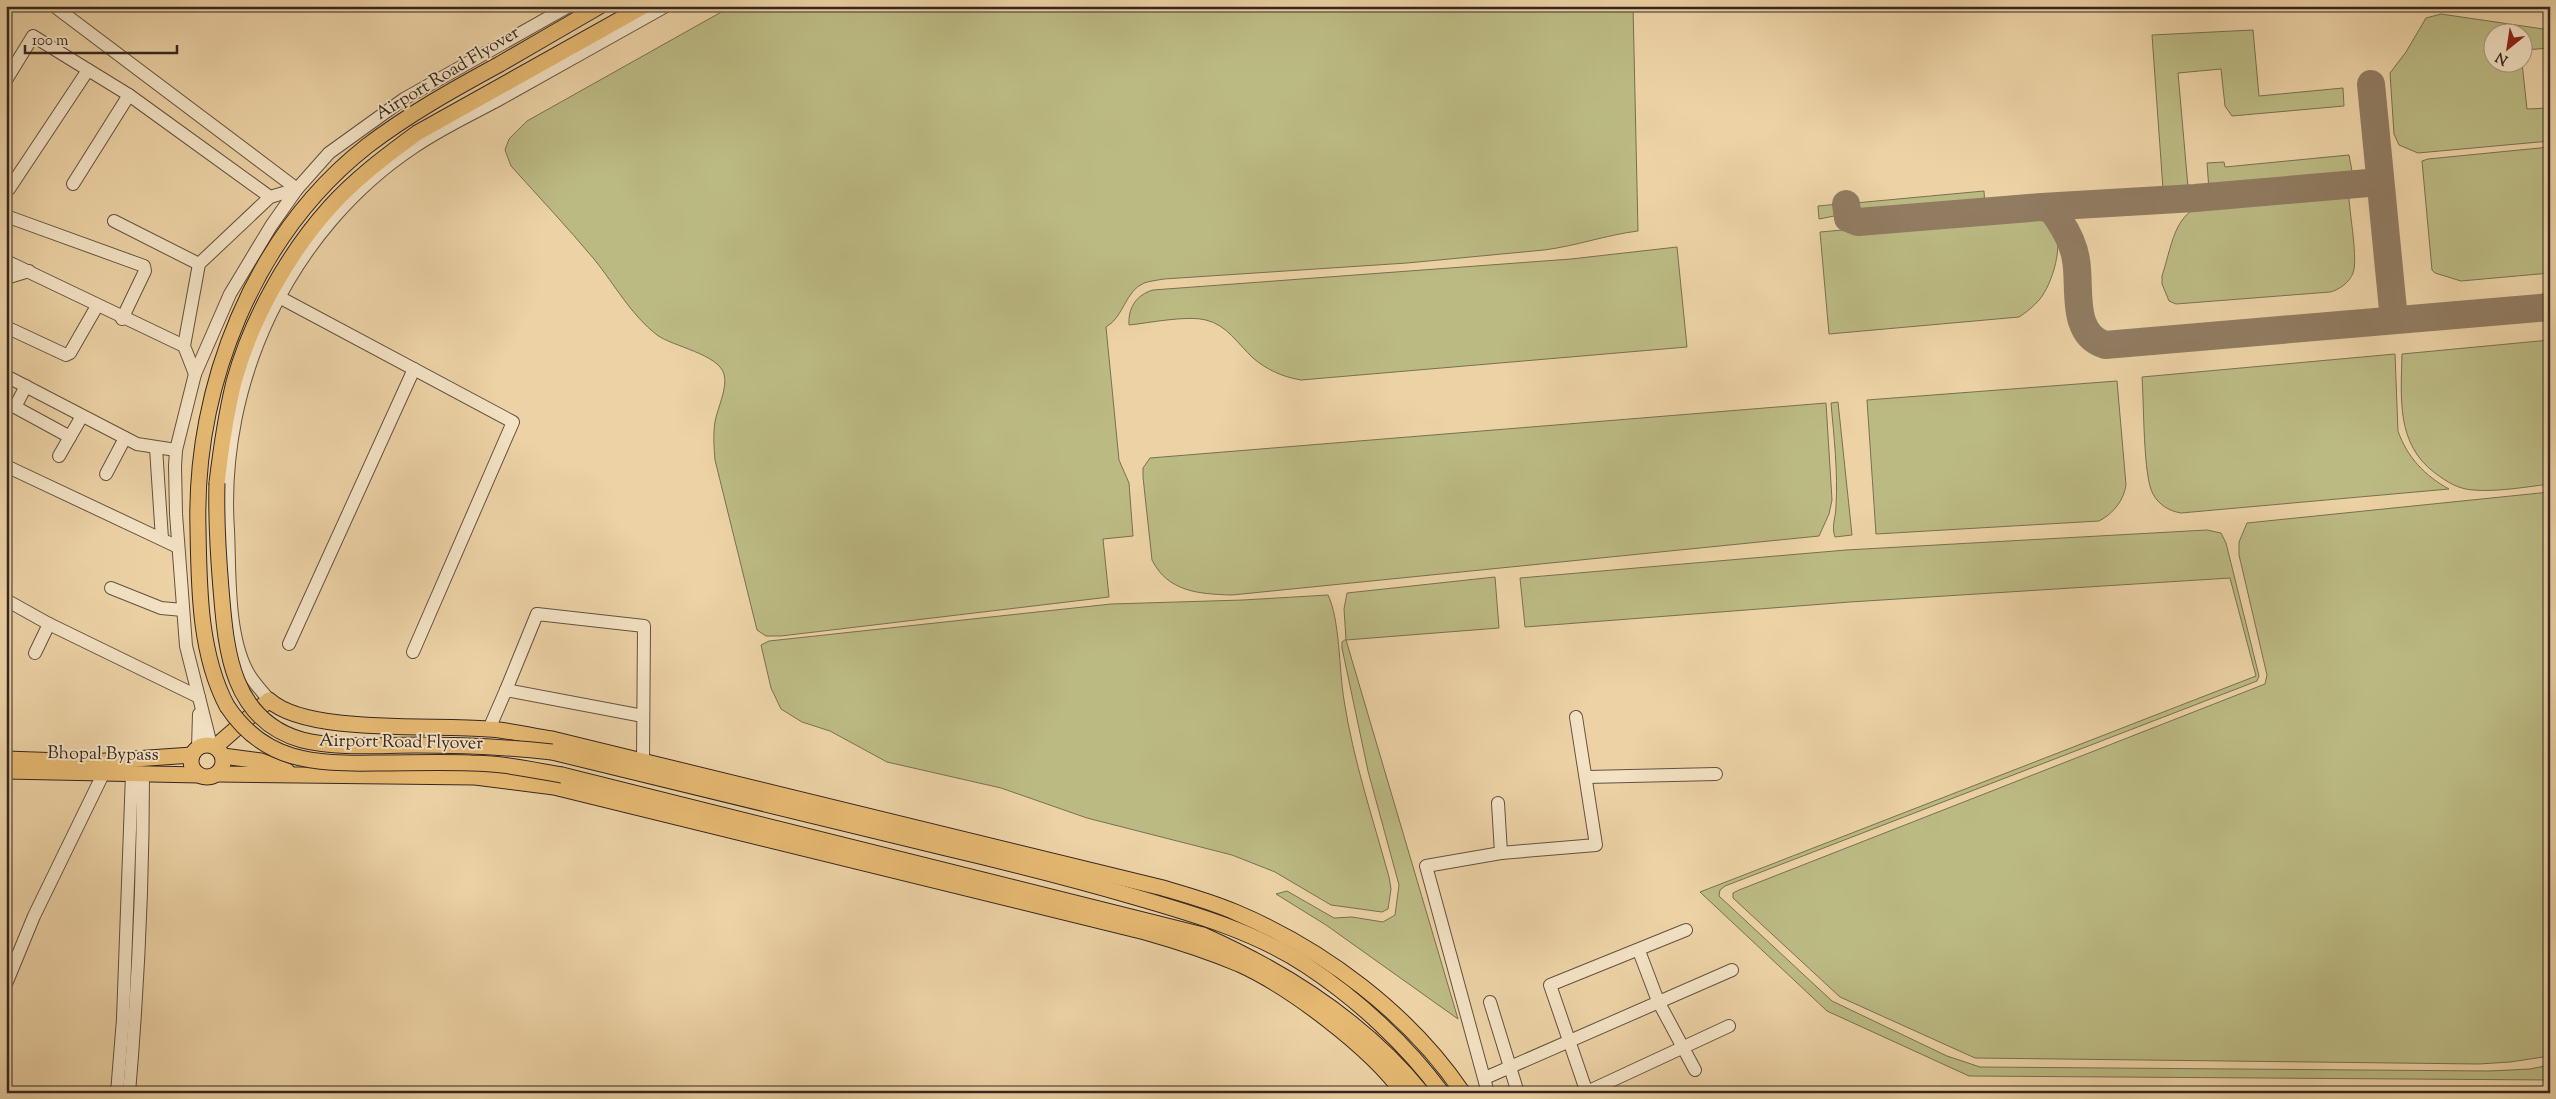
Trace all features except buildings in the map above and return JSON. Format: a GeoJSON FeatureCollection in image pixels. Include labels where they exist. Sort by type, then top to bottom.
{"type":"FeatureCollection","features":[{"type":"Feature","properties":{"kind":"main road","name":"Airport Road Flyover"},"geometry":{"type":"LineString","coordinates":[[600,6],[416,111],[339,170],[299,216],[262,272],[236,322],[218,372],[203,437],[198,478],[198,551],[206,645],[212,673],[227,706],[244,728],[260,742],[281,753],[299,758],[346,764],[493,764],[562,775],[607,792]]}},
{"type":"Feature","properties":{"kind":"main road","name":"Airport Road Flyover"},"geometry":{"type":"LineString","coordinates":[[639,764],[492,746],[313,742],[283,732],[263,720],[238,686],[225,641],[216,512],[222,442],[234,384],[249,340],[292,259],[309,242],[340,197],[388,154],[417,133],[644,6]]}},
{"type":"Feature","properties":{"kind":"main road"},"geometry":{"type":"LineString","coordinates":[[199,775],[193,769],[210,750],[273,704],[326,722],[489,728],[552,739],[639,764],[1053,874],[1193,914],[1225,926],[1258,940],[1306,965],[1351,999],[1390,1034],[1442,1093]]}},
{"type":"Feature","properties":{"kind":"main road"},"geometry":{"type":"LineString","coordinates":[[210,750],[223,766],[217,774]]}},
{"type":"Feature","properties":{"kind":"main road","name":"Bhopal Bypass"},"geometry":{"type":"LineString","coordinates":[[6,771],[107,767],[210,750],[261,762],[298,774]]}},
{"type":"Feature","properties":{"kind":"main road","name":"Bhopal Bypass"},"geometry":{"type":"LineString","coordinates":[[6,759],[107,767],[138,774],[199,775],[209,777],[217,774],[298,774]]}},
{"type":"Feature","properties":{"kind":"main road"},"geometry":{"type":"LineString","coordinates":[[639,764],[1154,886],[1235,912],[1292,940],[1332,965],[1365,990],[1418,1038],[1462,1093]]}},
{"type":"Feature","properties":{"kind":"main road"},"geometry":{"type":"LineString","coordinates":[[298,774],[325,777],[475,777],[607,792],[1202,935],[1246,954],[1282,974],[1316,997],[1363,1031],[1407,1075],[1422,1093]]}},
{"type":"Feature","properties":{"kind":"main road"},"geometry":{"type":"LineString","coordinates":[[607,792],[1145,932],[1209,952],[1257,974],[1319,1014],[1373,1058],[1403,1093]]}},
{"type":"Feature","properties":{"kind":"street"},"geometry":{"type":"LineString","coordinates":[[54,6],[297,189]]}},
{"type":"Feature","properties":{"kind":"street"},"geometry":{"type":"LineString","coordinates":[[210,750],[186,646],[178,547],[176,450],[195,374],[230,294],[271,226],[297,189],[329,153],[404,99],[569,6]]}},
{"type":"Feature","properties":{"kind":"street"},"geometry":{"type":"LineString","coordinates":[[273,704],[247,672],[238,644],[233,616],[225,495],[236,412],[245,375],[279,297],[309,242],[349,200],[413,148],[666,6]]}},
{"type":"Feature","properties":{"kind":"street"},"geometry":{"type":"LineString","coordinates":[[6,80],[10,65],[33,36],[130,95],[270,197]]}},
{"type":"Feature","properties":{"kind":"street"},"geometry":{"type":"LineString","coordinates":[[9,189],[88,70]]}},
{"type":"Feature","properties":{"kind":"street"},"geometry":{"type":"LineString","coordinates":[[73,184],[130,95]]}},
{"type":"Feature","properties":{"kind":"street"},"geometry":{"type":"LineString","coordinates":[[195,374],[184,346],[199,264],[270,197],[297,189]]}},
{"type":"Feature","properties":{"kind":"street"},"geometry":{"type":"LineString","coordinates":[[6,216],[144,266],[145,271],[122,318]]}},
{"type":"Feature","properties":{"kind":"street"},"geometry":{"type":"LineString","coordinates":[[114,221],[199,264]]}},
{"type":"Feature","properties":{"kind":"street"},"geometry":{"type":"LineString","coordinates":[[6,261],[184,346]]}},
{"type":"Feature","properties":{"kind":"street"},"geometry":{"type":"LineString","coordinates":[[6,278],[29,271]]}},
{"type":"Feature","properties":{"kind":"street"},"geometry":{"type":"LineString","coordinates":[[279,297],[513,422],[413,652]]}},
{"type":"Feature","properties":{"kind":"street"},"geometry":{"type":"LineString","coordinates":[[6,327],[67,355],[97,306]]}},
{"type":"Feature","properties":{"kind":"street"},"geometry":{"type":"LineString","coordinates":[[289,644],[414,370]]}},
{"type":"Feature","properties":{"kind":"street"},"geometry":{"type":"LineString","coordinates":[[6,376],[137,444],[176,450]]}},
{"type":"Feature","properties":{"kind":"street"},"geometry":{"type":"LineString","coordinates":[[26,386],[15,407],[70,437]]}},
{"type":"Feature","properties":{"kind":"street"},"geometry":{"type":"LineString","coordinates":[[59,456],[82,416]]}},
{"type":"Feature","properties":{"kind":"street"},"geometry":{"type":"LineString","coordinates":[[106,474],[125,438]]}},
{"type":"Feature","properties":{"kind":"street"},"geometry":{"type":"LineString","coordinates":[[156,448],[162,539]]}},
{"type":"Feature","properties":{"kind":"street"},"geometry":{"type":"LineString","coordinates":[[6,466],[178,547]]}},
{"type":"Feature","properties":{"kind":"street"},"geometry":{"type":"LineString","coordinates":[[112,588],[161,608],[183,610]]}},
{"type":"Feature","properties":{"kind":"street"},"geometry":{"type":"LineString","coordinates":[[6,600],[49,624],[199,697]]}},
{"type":"Feature","properties":{"kind":"street"},"geometry":{"type":"LineString","coordinates":[[489,728],[537,614],[644,626],[643,716],[639,764]]}},
{"type":"Feature","properties":{"kind":"street"},"geometry":{"type":"LineString","coordinates":[[35,652],[49,624]]}},
{"type":"Feature","properties":{"kind":"street"},"geometry":{"type":"LineString","coordinates":[[506,690],[643,716]]}},
{"type":"Feature","properties":{"kind":"street"},"geometry":{"type":"LineString","coordinates":[[1488,1093],[1426,866],[1501,853],[1596,845],[1587,778],[1576,718]]}},
{"type":"Feature","properties":{"kind":"street"},"geometry":{"type":"LineString","coordinates":[[6,984],[81,817],[107,767]]}},
{"type":"Feature","properties":{"kind":"street"},"geometry":{"type":"LineString","coordinates":[[117,1093],[138,774]]}},
{"type":"Feature","properties":{"kind":"street"},"geometry":{"type":"LineString","coordinates":[[129,1093],[136,1006],[143,858],[138,774]]}},
{"type":"Feature","properties":{"kind":"street"},"geometry":{"type":"LineString","coordinates":[[1587,778],[1716,774]]}},
{"type":"Feature","properties":{"kind":"street"},"geometry":{"type":"LineString","coordinates":[[1498,803],[1501,853]]}},
{"type":"Feature","properties":{"kind":"street"},"geometry":{"type":"LineString","coordinates":[[1686,930],[1639,951],[1550,985],[1587,1092],[1729,1026]]}},
{"type":"Feature","properties":{"kind":"street"},"geometry":{"type":"LineString","coordinates":[[1639,951],[1658,1001],[1685,1048],[1695,1070]]}},
{"type":"Feature","properties":{"kind":"street"},"geometry":{"type":"LineString","coordinates":[[1485,1078],[1732,970]]}},
{"type":"Feature","properties":{"kind":"street"},"geometry":{"type":"LineString","coordinates":[[1490,1002],[1518,1093]]}},
{"type":"Feature","properties":{"kind":"shaded area"},"geometry":{"type":"Polygon","coordinates":[[[732,6],[1633,6],[1638,231],[1544,250],[1407,263],[1164,279],[1144,283],[1133,292],[1117,317],[1106,327],[1119,460],[1129,483],[1133,536],[1103,539],[1109,597],[781,636],[766,636],[757,630],[715,460],[714,427],[725,386],[724,374],[713,361],[657,335],[639,318],[594,259],[511,166],[505,150],[509,139],[527,121],[732,6]]]}},
{"type":"Feature","properties":{"kind":"shaded area"},"geometry":{"type":"Polygon","coordinates":[[[2441,14],[2496,22],[2484,22],[2484,72],[2523,72],[2527,109],[2550,108],[2550,141],[2418,153],[2399,145],[2394,134],[2390,73],[2406,52],[2426,18],[2441,14]]]}},
{"type":"Feature","properties":{"kind":"shaded area"},"geometry":{"type":"Polygon","coordinates":[[[2534,28],[2550,30],[2550,48],[2534,49],[2534,28]]]}},
{"type":"Feature","properties":{"kind":"shaded area"},"geometry":{"type":"Polygon","coordinates":[[[2253,30],[2259,96],[2343,88],[2344,106],[2232,116],[2225,106],[2221,69],[2178,73],[2188,187],[2163,189],[2152,35],[2253,30]]]}},
{"type":"Feature","properties":{"kind":"shaded area"},"geometry":{"type":"Polygon","coordinates":[[[2550,147],[2550,273],[2461,281],[2435,273],[2432,270],[2422,161],[2550,147]]]}},
{"type":"Feature","properties":{"kind":"shaded area"},"geometry":{"type":"Polygon","coordinates":[[[2349,155],[2352,171],[2345,177],[2209,190],[2207,163],[2224,162],[2225,167],[2349,155]]]}},
{"type":"Feature","properties":{"kind":"shaded area"},"geometry":{"type":"Polygon","coordinates":[[[1984,191],[1985,206],[1867,215],[1857,212],[1855,203],[1984,191]]]}},
{"type":"Feature","properties":{"kind":"shaded area"},"geometry":{"type":"Polygon","coordinates":[[[2343,193],[2349,199],[2355,259],[2352,276],[2340,287],[2330,292],[2176,304],[2169,301],[2162,284],[2162,276],[2178,227],[2192,210],[2203,204],[2218,201],[2343,193]]]}},
{"type":"Feature","properties":{"kind":"shaded area"},"geometry":{"type":"Polygon","coordinates":[[[1839,204],[1839,210],[1834,216],[1819,219],[1818,206],[1839,204]]]}},
{"type":"Feature","properties":{"kind":"shaded area"},"geometry":{"type":"Polygon","coordinates":[[[2025,214],[2036,216],[2050,223],[2053,226],[2058,243],[2056,264],[2049,284],[2040,299],[2019,317],[1829,334],[1820,232],[2025,214]]]}},
{"type":"Feature","properties":{"kind":"shaded area"},"geometry":{"type":"Polygon","coordinates":[[[1677,247],[1687,347],[1301,380],[1282,375],[1264,366],[1253,358],[1232,336],[1213,322],[1189,318],[1129,325],[1130,313],[1134,303],[1142,295],[1153,290],[1571,259],[1677,247]]]}},
{"type":"Feature","properties":{"kind":"shaded area"},"geometry":{"type":"Polygon","coordinates":[[[2550,340],[2550,484],[2502,490],[2468,489],[2448,482],[2422,461],[2413,448],[2407,434],[2404,419],[2401,387],[2402,354],[2550,340]]]}},
{"type":"Feature","properties":{"kind":"shaded area"},"geometry":{"type":"Polygon","coordinates":[[[2395,354],[2398,431],[2406,449],[2418,465],[2432,478],[2449,489],[2181,513],[2165,507],[2153,494],[2147,472],[2142,377],[2395,354]]]}},
{"type":"Feature","properties":{"kind":"shaded area"},"geometry":{"type":"Polygon","coordinates":[[[2117,381],[2126,485],[2120,501],[2104,518],[2099,521],[1876,534],[1867,400],[2117,381]]]}},
{"type":"Feature","properties":{"kind":"shaded area"},"geometry":{"type":"Polygon","coordinates":[[[1838,402],[1852,535],[1835,537],[1836,480],[1831,403],[1838,402]]]}},
{"type":"Feature","properties":{"kind":"shaded area"},"geometry":{"type":"Polygon","coordinates":[[[1826,403],[1832,500],[1829,514],[1819,536],[1232,595],[1196,592],[1176,585],[1159,571],[1152,560],[1143,477],[1143,468],[1150,458],[1826,403]]]}},
{"type":"Feature","properties":{"kind":"shaded area"},"geometry":{"type":"Polygon","coordinates":[[[2550,492],[2550,1056],[2479,1064],[1975,1058],[1840,997],[1733,898],[1733,893],[1739,890],[2265,684],[2267,675],[2239,555],[2239,542],[2247,523],[2550,492]]]}},
{"type":"Feature","properties":{"kind":"shaded area"},"geometry":{"type":"Polygon","coordinates":[[[2207,530],[2221,533],[2226,543],[2259,676],[2257,681],[1725,886],[1720,890],[1719,896],[1832,1001],[1947,1056],[1980,1067],[2489,1071],[2530,1069],[2550,1065],[2550,1080],[1969,1076],[1827,1011],[1700,892],[2256,676],[2230,578],[1850,602],[1525,627],[1520,578],[1846,550],[2207,530]]]}},
{"type":"Feature","properties":{"kind":"shaded area"},"geometry":{"type":"Polygon","coordinates":[[[1495,577],[1499,628],[1346,640],[1458,1019],[1326,925],[1276,894],[1287,891],[1334,918],[1352,917],[1383,922],[1395,915],[1399,885],[1368,771],[1342,648],[1342,642],[1346,639],[1344,609],[1347,593],[1495,577]]]}},
{"type":"Feature","properties":{"kind":"shaded area"},"geometry":{"type":"Polygon","coordinates":[[[1328,595],[1335,618],[1342,688],[1348,722],[1364,789],[1389,877],[1391,889],[1388,909],[1382,912],[1331,905],[1275,872],[1232,855],[1087,818],[1001,788],[887,762],[830,731],[802,722],[781,709],[771,688],[761,645],[769,641],[1111,604],[1328,595]]]}},
{"type":"Feature","properties":{"kind":"taxiway"},"geometry":{"type":"LineString","coordinates":[[2371,84],[2394,320]]}},
{"type":"Feature","properties":{"kind":"taxiway"},"geometry":{"type":"LineString","coordinates":[[2042,207],[2195,198],[2380,182]]}},
{"type":"Feature","properties":{"kind":"taxiway"},"geometry":{"type":"LineString","coordinates":[[1846,204],[1848,218],[1858,222],[2042,207],[2050,210],[2056,215],[2065,229],[2074,250],[2079,309],[2086,331],[2094,339],[2105,345],[2550,307]]}}]}
